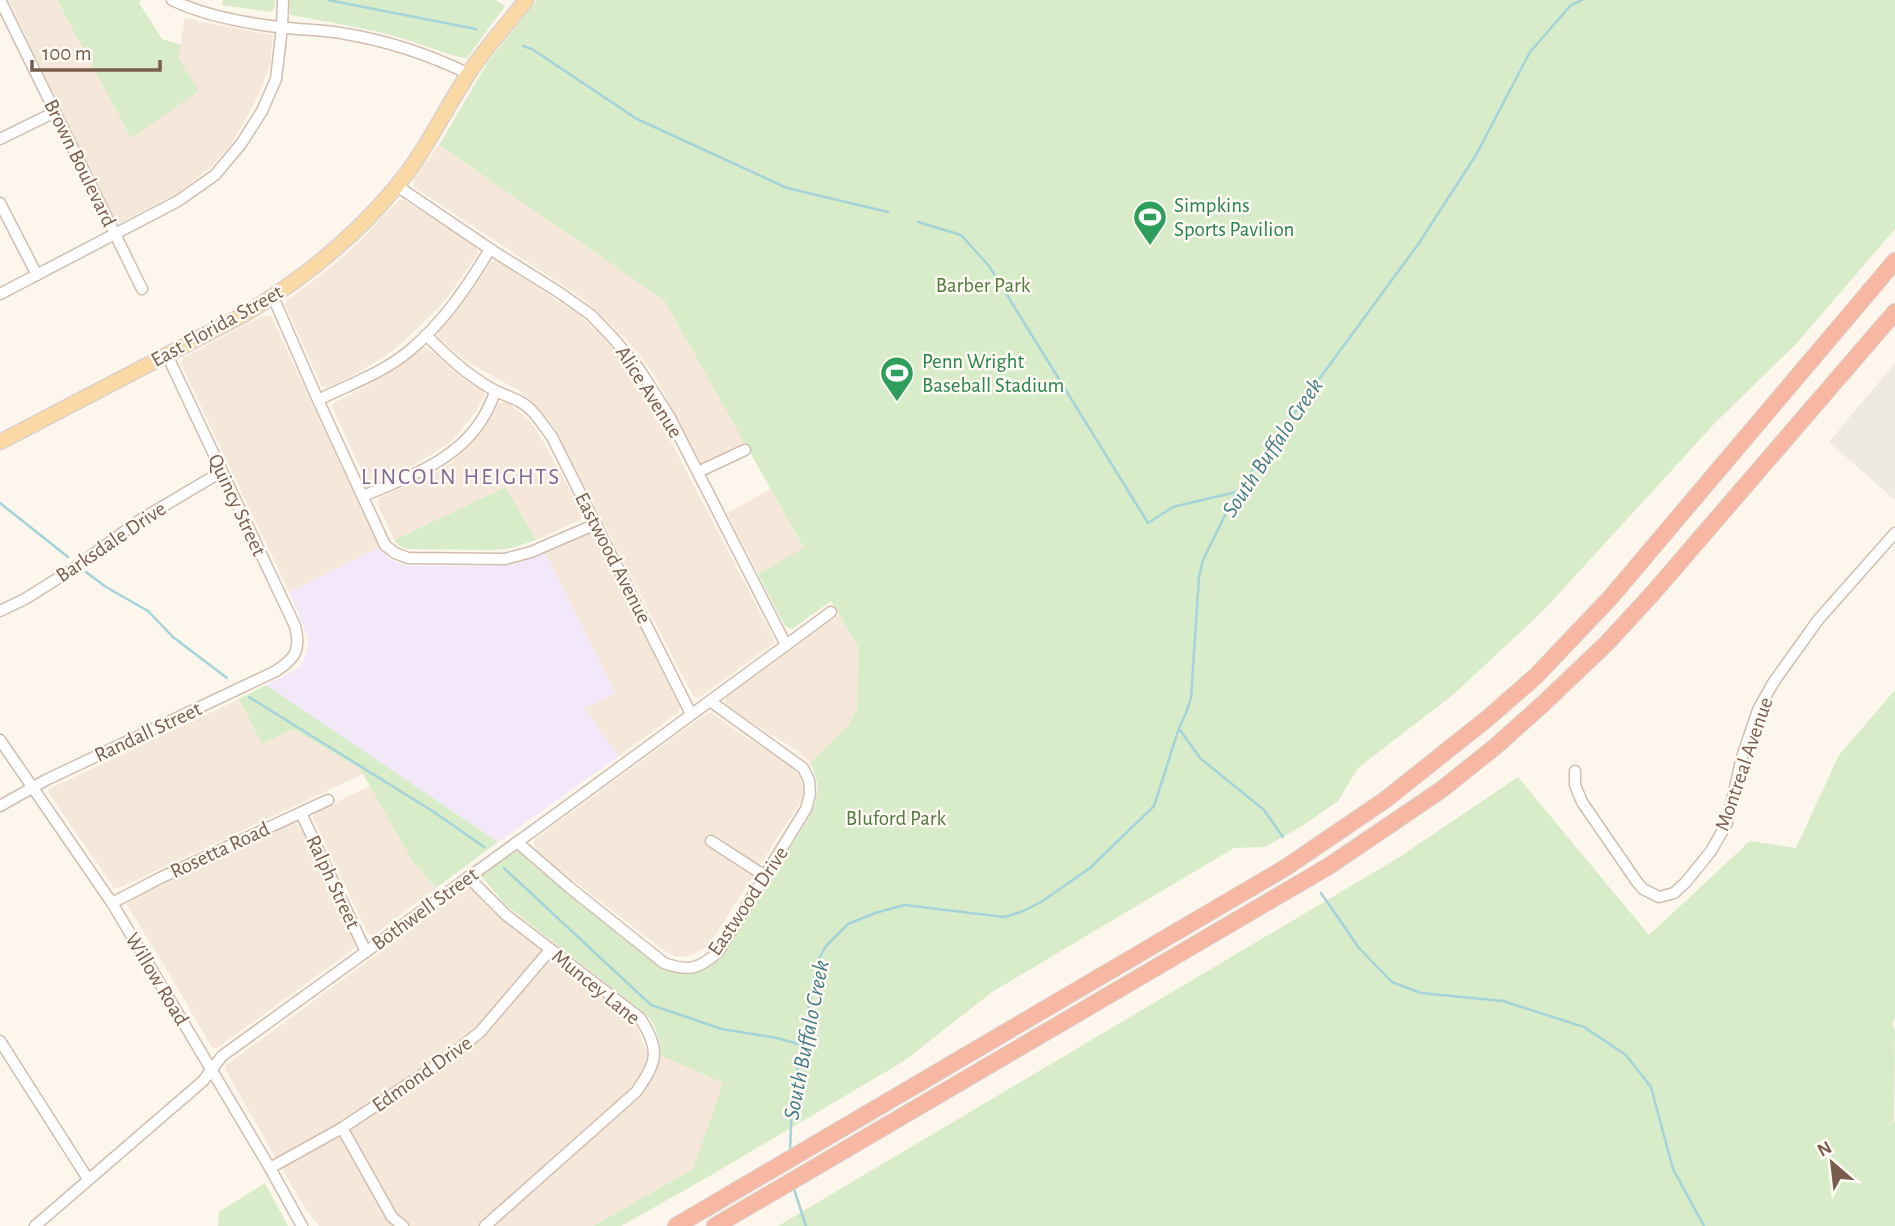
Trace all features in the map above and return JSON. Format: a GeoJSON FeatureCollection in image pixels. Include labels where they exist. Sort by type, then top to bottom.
{"type":"FeatureCollection","features":[{"type":"Feature","properties":{"kind":"highway"},"geometry":{"type":"LineString","coordinates":[[676,1226],[1285,869],[1431,765],[1535,676],[1577,635],[1895,261]]}},
{"type":"Feature","properties":{"kind":"highway"},"geometry":{"type":"LineString","coordinates":[[715,1226],[1329,866],[1441,790],[1544,704],[1607,643],[1895,312]]}},
{"type":"Feature","properties":{"kind":"main road","name":"East Florida Street"},"geometry":{"type":"LineString","coordinates":[[0,443],[245,314],[325,259],[362,225],[397,186],[469,74],[526,0]]}},
{"type":"Feature","properties":{"kind":"street","name":"Brown Boulevard"},"geometry":{"type":"LineString","coordinates":[[0,0],[142,289]]}},
{"type":"Feature","properties":{"kind":"street"},"geometry":{"type":"LineString","coordinates":[[172,0],[202,13],[282,27],[345,34],[390,44],[469,74]]}},
{"type":"Feature","properties":{"kind":"street"},"geometry":{"type":"LineString","coordinates":[[0,294],[178,201],[215,175],[241,144],[262,111],[275,79],[283,0]]}},
{"type":"Feature","properties":{"kind":"street"},"geometry":{"type":"LineString","coordinates":[[0,139],[55,112]]}},
{"type":"Feature","properties":{"kind":"street","name":"Alice Avenue"},"geometry":{"type":"LineString","coordinates":[[397,186],[560,293],[591,315],[613,338],[639,369],[669,416],[786,645]]}},
{"type":"Feature","properties":{"kind":"street"},"geometry":{"type":"LineString","coordinates":[[0,202],[37,275]]}},
{"type":"Feature","properties":{"kind":"street"},"geometry":{"type":"LineString","coordinates":[[318,400],[382,369],[408,352],[454,305],[490,249]]}},
{"type":"Feature","properties":{"kind":"street"},"geometry":{"type":"LineString","coordinates":[[273,297],[385,545],[395,553],[408,558],[505,559],[531,552],[596,524]]}},
{"type":"Feature","properties":{"kind":"street","name":"Eastwood Avenue"},"geometry":{"type":"LineString","coordinates":[[426,335],[449,359],[496,391],[515,398],[531,410],[552,437],[691,714]]}},
{"type":"Feature","properties":{"kind":"street","name":"Quincy Street"},"geometry":{"type":"LineString","coordinates":[[166,355],[295,626],[298,646],[294,656]]}},
{"type":"Feature","properties":{"kind":"street"},"geometry":{"type":"LineString","coordinates":[[363,496],[449,456],[484,417],[496,391]]}},
{"type":"Feature","properties":{"kind":"street"},"geometry":{"type":"LineString","coordinates":[[698,472],[745,450]]}},
{"type":"Feature","properties":{"kind":"street","name":"Barksdale Drive"},"geometry":{"type":"LineString","coordinates":[[0,611],[26,599],[76,567],[140,520],[221,472]]}},
{"type":"Feature","properties":{"kind":"street","name":"Montreal Avenue"},"geometry":{"type":"LineString","coordinates":[[1575,771],[1575,785],[1582,802],[1637,882],[1643,889],[1659,897],[1674,892],[1686,882],[1711,851],[1727,823],[1742,757],[1758,710],[1773,682],[1818,620],[1895,533]]}},
{"type":"Feature","properties":{"kind":"street","name":"Bothwell Street"},"geometry":{"type":"LineString","coordinates":[[35,1226],[203,1081],[222,1056],[831,612]]}},
{"type":"Feature","properties":{"kind":"street","name":"Randall Street"},"geometry":{"type":"LineString","coordinates":[[0,806],[33,787],[276,671],[294,656]]}},
{"type":"Feature","properties":{"kind":"street","name":"Eastwood Drive"},"geometry":{"type":"LineString","coordinates":[[517,842],[664,963],[680,969],[693,968],[706,962],[718,952],[806,809],[810,794],[809,780],[803,768],[710,701]]}},
{"type":"Feature","properties":{"kind":"street","name":"Willow Road"},"geometry":{"type":"LineString","coordinates":[[0,740],[113,904],[302,1226]]}},
{"type":"Feature","properties":{"kind":"street","name":"Rosetta Road"},"geometry":{"type":"LineString","coordinates":[[113,904],[160,878],[328,800]]}},
{"type":"Feature","properties":{"kind":"street","name":"Ralph Street"},"geometry":{"type":"LineString","coordinates":[[301,813],[366,952]]}},
{"type":"Feature","properties":{"kind":"street"},"geometry":{"type":"LineString","coordinates":[[711,841],[765,876]]}},
{"type":"Feature","properties":{"kind":"street","name":"Muncey Lane"},"geometry":{"type":"LineString","coordinates":[[468,877],[506,915],[640,1018],[651,1036],[654,1053],[650,1071],[636,1092],[485,1226]]}},
{"type":"Feature","properties":{"kind":"street","name":"Edmond Drive"},"geometry":{"type":"LineString","coordinates":[[270,1168],[342,1128],[449,1057],[480,1032],[550,950]]}},
{"type":"Feature","properties":{"kind":"street"},"geometry":{"type":"LineString","coordinates":[[0,1041],[88,1179]]}},
{"type":"Feature","properties":{"kind":"street"},"geometry":{"type":"LineString","coordinates":[[342,1128],[392,1217],[403,1226]]}},
{"type":"Feature","properties":{"kind":"shaded area"},"geometry":{"type":"Polygon","coordinates":[[[8,0],[57,0],[131,138],[178,58],[185,18],[273,35],[270,65],[259,94],[242,126],[211,167],[179,192],[122,222],[117,221],[8,0]]]}},
{"type":"Feature","properties":{"kind":"shaded area"},"geometry":{"type":"Polygon","coordinates":[[[439,145],[664,300],[746,444],[701,464],[654,375],[634,348],[593,307],[414,187],[413,179],[439,145]]]}},
{"type":"Feature","properties":{"kind":"shaded area"},"geometry":{"type":"Polygon","coordinates":[[[399,200],[404,200],[477,247],[478,253],[440,306],[404,341],[359,372],[328,388],[322,386],[285,305],[287,300],[353,248],[399,200]]]}},
{"type":"Feature","properties":{"kind":"shaded area"},"geometry":{"type":"Polygon","coordinates":[[[497,260],[580,316],[604,338],[641,384],[774,639],[773,644],[699,698],[693,696],[546,416],[520,391],[464,360],[438,337],[438,332],[462,304],[491,262],[497,260]]]}},
{"type":"Feature","properties":{"kind":"shaded area"},"geometry":{"type":"Polygon","coordinates":[[[264,315],[271,316],[379,547],[289,592],[181,364],[183,358],[264,315]]]}},
{"type":"Feature","properties":{"kind":"shaded area"},"geometry":{"type":"Polygon","coordinates":[[[421,347],[426,347],[467,382],[483,390],[485,395],[475,413],[451,442],[418,463],[372,484],[367,482],[332,407],[334,403],[394,369],[421,347]]]}},
{"type":"Feature","properties":{"kind":"shaded area"},"geometry":{"type":"Polygon","coordinates":[[[1895,363],[1895,500],[1829,442],[1895,363]]]}},
{"type":"Feature","properties":{"kind":"shaded area"},"geometry":{"type":"Polygon","coordinates":[[[506,401],[536,429],[583,513],[580,520],[536,540],[506,487],[394,540],[377,503],[379,498],[434,473],[453,461],[485,427],[498,404],[506,401]]]}},
{"type":"Feature","properties":{"kind":"shaded area"},"geometry":{"type":"Polygon","coordinates":[[[771,489],[804,549],[758,574],[727,513],[771,489]]]}},
{"type":"Feature","properties":{"kind":"shaded area"},"geometry":{"type":"Polygon","coordinates":[[[593,533],[680,706],[678,713],[619,756],[584,709],[615,693],[545,553],[593,533]]]}},
{"type":"Feature","properties":{"kind":"shaded area"},"geometry":{"type":"Polygon","coordinates":[[[379,547],[391,560],[409,566],[515,564],[545,553],[615,693],[584,709],[619,756],[498,842],[266,685],[301,666],[308,648],[308,637],[289,592],[379,547]]]}},
{"type":"Feature","properties":{"kind":"shaded area"},"geometry":{"type":"Polygon","coordinates":[[[839,615],[859,648],[857,709],[847,727],[810,763],[798,751],[727,706],[725,701],[726,697],[839,615]]]}},
{"type":"Feature","properties":{"kind":"shaded area"},"geometry":{"type":"Polygon","coordinates":[[[239,699],[262,744],[293,729],[360,769],[363,774],[114,888],[48,792],[49,789],[239,699]]]}},
{"type":"Feature","properties":{"kind":"shaded area"},"geometry":{"type":"Polygon","coordinates":[[[707,713],[712,713],[790,765],[800,777],[803,793],[801,801],[709,945],[695,954],[675,956],[666,952],[549,862],[537,851],[534,843],[535,839],[707,713]]]}},
{"type":"Feature","properties":{"kind":"shaded area"},"geometry":{"type":"Polygon","coordinates":[[[370,786],[412,860],[436,888],[371,935],[367,932],[313,818],[315,812],[370,786]]]}},
{"type":"Feature","properties":{"kind":"shaded area"},"geometry":{"type":"Polygon","coordinates":[[[294,823],[299,825],[355,943],[354,949],[214,1048],[127,905],[130,900],[294,823]]]}},
{"type":"Feature","properties":{"kind":"shaded area"},"geometry":{"type":"Polygon","coordinates":[[[467,888],[473,888],[505,922],[628,1017],[637,1027],[645,1048],[723,1083],[693,1169],[593,1226],[319,1226],[300,1200],[225,1066],[467,888]]]}},
{"type":"Feature","properties":{"kind":"green space"},"geometry":{"type":"Polygon","coordinates":[[[57,0],[141,0],[139,3],[162,39],[181,45],[178,58],[199,91],[131,138],[57,0]]]}},
{"type":"Feature","properties":{"kind":"green space"},"geometry":{"type":"Polygon","coordinates":[[[223,0],[274,0],[275,7],[271,12],[222,5],[223,0]]]}},
{"type":"Feature","properties":{"kind":"green space"},"geometry":{"type":"Polygon","coordinates":[[[289,0],[496,0],[505,6],[467,58],[376,32],[290,15],[289,0]]]}},
{"type":"Feature","properties":{"kind":"green space"},"geometry":{"type":"Polygon","coordinates":[[[537,0],[1895,0],[1895,229],[1797,343],[1714,424],[1544,610],[1454,694],[1358,768],[1338,801],[1265,847],[1234,848],[992,992],[904,1061],[701,1181],[621,1226],[593,1226],[693,1169],[723,1083],[660,1055],[657,1033],[646,1014],[507,906],[481,876],[517,850],[663,968],[697,971],[707,967],[719,959],[728,946],[809,818],[817,791],[816,778],[810,763],[847,727],[857,709],[859,648],[831,601],[792,629],[785,626],[758,574],[804,548],[664,300],[439,145],[488,62],[537,0]]]}},
{"type":"Feature","properties":{"kind":"green space"},"geometry":{"type":"Polygon","coordinates":[[[506,487],[536,540],[495,550],[407,549],[394,540],[506,487]]]}},
{"type":"Feature","properties":{"kind":"green space"},"geometry":{"type":"Polygon","coordinates":[[[266,685],[498,842],[436,888],[412,860],[360,769],[293,729],[262,744],[239,699],[266,685]]]}},
{"type":"Feature","properties":{"kind":"green space"},"geometry":{"type":"Polygon","coordinates":[[[1895,690],[1895,1017],[1892,1024],[1895,1031],[1895,1226],[778,1226],[1398,858],[1518,777],[1649,935],[1750,841],[1796,848],[1839,755],[1895,690]]]}},
{"type":"Feature","properties":{"kind":"green space"},"geometry":{"type":"Polygon","coordinates":[[[265,1183],[288,1226],[218,1226],[219,1212],[265,1183]]]}},
{"type":"Feature","properties":{"kind":"waterway"},"geometry":{"type":"LineString","coordinates":[[328,0],[476,29]]}},
{"type":"Feature","properties":{"kind":"waterway","name":"South Buffalo Creek"},"geometry":{"type":"LineString","coordinates":[[790,1152],[792,1099],[817,962],[826,946],[848,924],[905,905],[1004,917],[1021,912],[1041,902],[1090,868],[1154,806],[1191,698],[1199,577],[1203,560],[1237,491],[1419,243],[1476,155],[1530,52],[1571,5],[1582,0]]}},
{"type":"Feature","properties":{"kind":"waterway"},"geometry":{"type":"LineString","coordinates":[[523,46],[532,49],[637,119],[787,188],[888,212]]}},
{"type":"Feature","properties":{"kind":"waterway"},"geometry":{"type":"LineString","coordinates":[[918,222],[961,235],[989,266],[1148,523],[1173,507],[1236,492]]}},
{"type":"Feature","properties":{"kind":"waterway"},"geometry":{"type":"LineString","coordinates":[[0,503],[68,557]]}},
{"type":"Feature","properties":{"kind":"waterway"},"geometry":{"type":"LineString","coordinates":[[86,572],[148,611],[173,637],[227,678]]}},
{"type":"Feature","properties":{"kind":"waterway"},"geometry":{"type":"LineString","coordinates":[[249,697],[434,812],[484,847]]}},
{"type":"Feature","properties":{"kind":"waterway"},"geometry":{"type":"LineString","coordinates":[[1180,730],[1200,758],[1264,810],[1283,837]]}},
{"type":"Feature","properties":{"kind":"waterway"},"geometry":{"type":"LineString","coordinates":[[504,868],[651,1005],[722,1029],[802,1045]]}},
{"type":"Feature","properties":{"kind":"waterway"},"geometry":{"type":"LineString","coordinates":[[1321,893],[1359,948],[1392,982],[1421,993],[1503,1001],[1584,1027],[1626,1055],[1651,1087],[1673,1169],[1704,1226]]}},
{"type":"Feature","properties":{"kind":"waterway","name":"South Buffalo Creek"},"geometry":{"type":"LineString","coordinates":[[793,1186],[806,1226]]}},
{"type":"Feature","properties":{"kind":"place","name":"Simpkins Sports Pavilion"},"geometry":{"type":"Point","coordinates":[1150,247]}},
{"type":"Feature","properties":{"kind":"place","name":"Penn Wright Baseball Stadium"},"geometry":{"type":"Point","coordinates":[897,403]}},
{"type":"Feature","properties":{"kind":"district","name":"LINCOLN HEIGHTS"},"geometry":{"type":"Point","coordinates":[461,477]}},
{"type":"Feature","properties":{"kind":"park label","name":"Barber Park"},"geometry":{"type":"Point","coordinates":[983,285]}},
{"type":"Feature","properties":{"kind":"park label","name":"Bluford Park"},"geometry":{"type":"Point","coordinates":[896,818]}}]}
